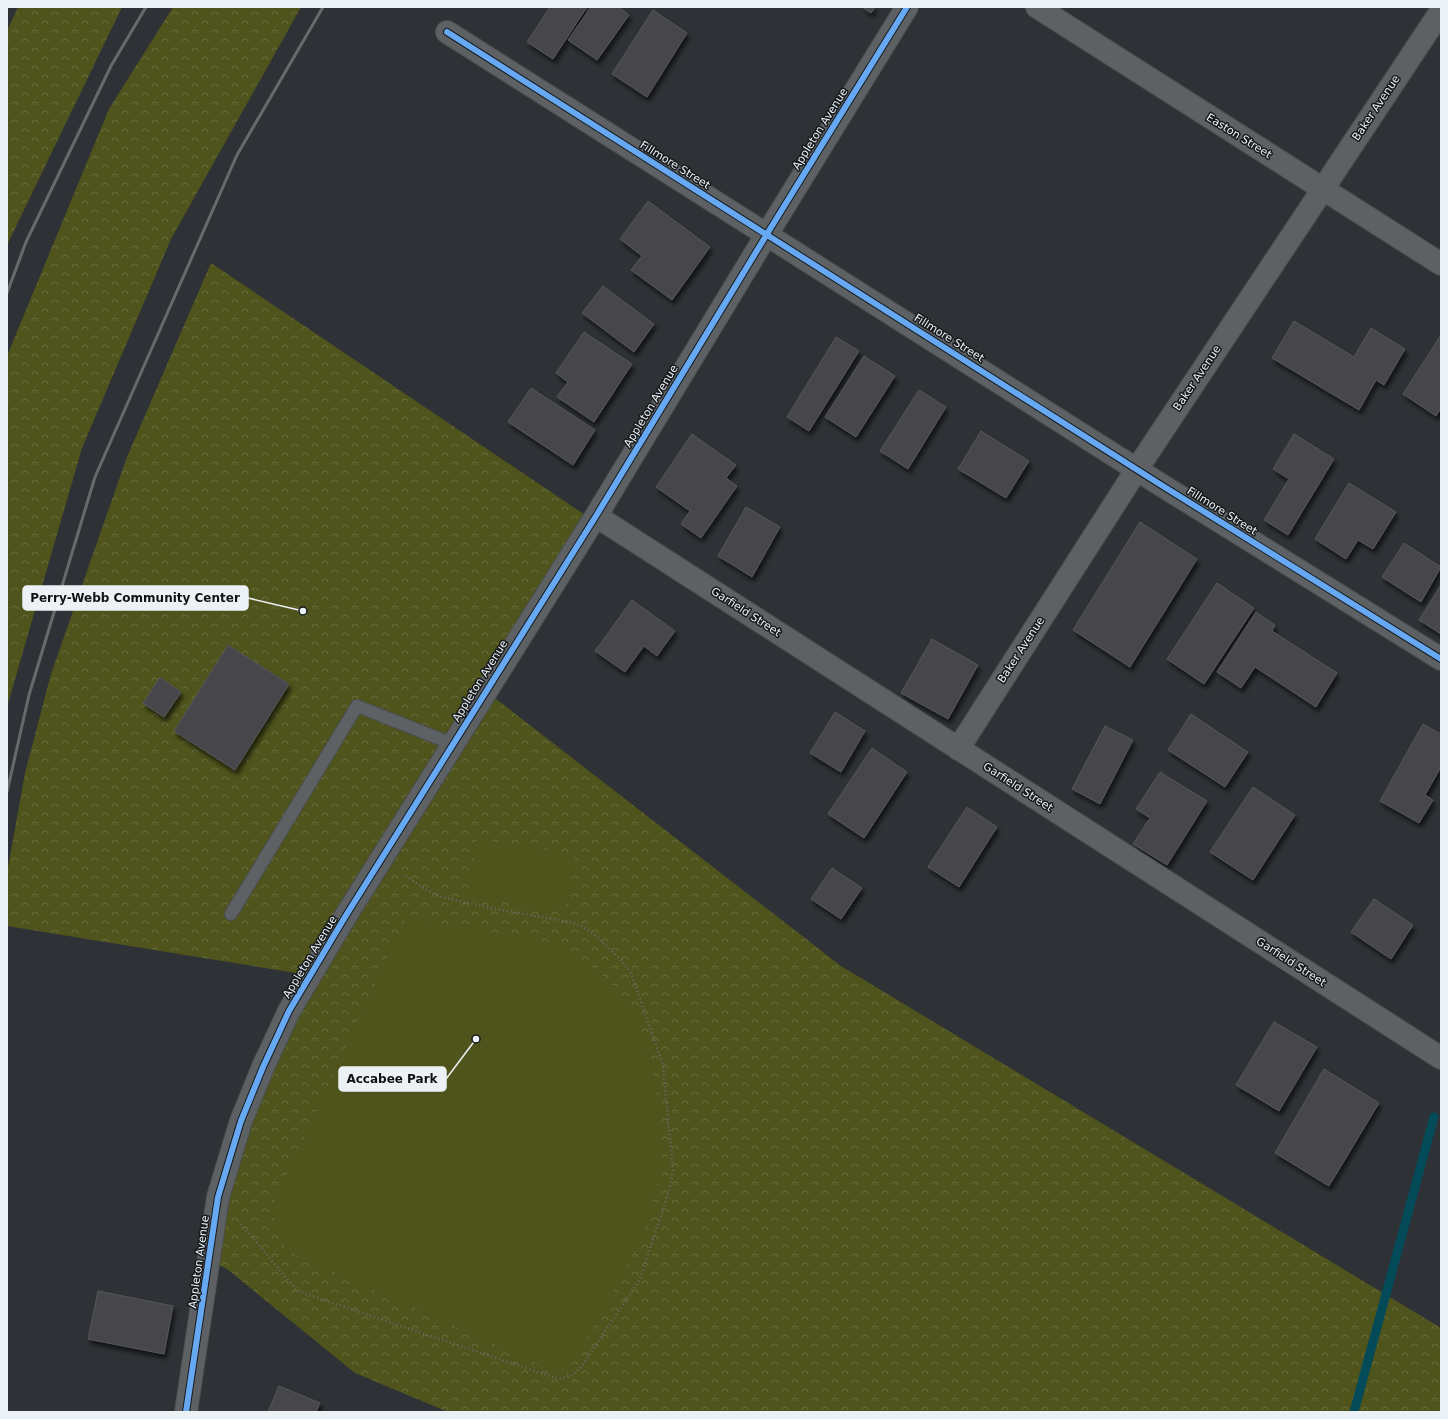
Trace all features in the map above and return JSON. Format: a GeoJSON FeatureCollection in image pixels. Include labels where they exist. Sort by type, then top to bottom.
{"type":"FeatureCollection","features":[{"type":"Feature","properties":{"kind":"street","name":"Appleton Avenue"},"geometry":{"type":"LineString","coordinates":[[186,1412],[218,1197],[241,1121],[263,1067],[289,1011],[382,858],[596,516],[766,234],[907,7]]}},
{"type":"Feature","properties":{"kind":"street","name":"Easton Street"},"geometry":{"type":"LineString","coordinates":[[1037,7],[1441,264]]}},
{"type":"Feature","properties":{"kind":"street","name":"Baker Avenue"},"geometry":{"type":"LineString","coordinates":[[958,749],[1137,469],[1441,10]]}},
{"type":"Feature","properties":{"kind":"street","name":"Fillmore Street"},"geometry":{"type":"LineString","coordinates":[[447,32],[1137,469],[1441,659]]}},
{"type":"Feature","properties":{"kind":"street","name":"Garfield Street"},"geometry":{"type":"LineString","coordinates":[[596,516],[1441,1058]]}},
{"type":"Feature","properties":{"kind":"lane"},"geometry":{"type":"LineString","coordinates":[[230,914],[357,706],[453,744]]}},
{"type":"Feature","properties":{"kind":"path"},"geometry":{"type":"LineString","coordinates":[[218,1197],[294,1287],[303,1293],[558,1379],[571,1376],[581,1367],[640,1279],[669,1191],[673,1171],[663,1065],[631,973],[619,958],[584,926],[442,897],[425,889],[382,858]]}},
{"type":"Feature","properties":{"kind":"green space"},"geometry":{"type":"Polygon","coordinates":[[[18,7],[122,7],[7,245],[7,31],[18,7]]]}},
{"type":"Feature","properties":{"kind":"green space"},"geometry":{"type":"Polygon","coordinates":[[[173,7],[301,7],[171,239],[82,448],[7,707],[7,356],[109,109],[173,7]]]}},
{"type":"Feature","properties":{"kind":"green space"},"geometry":{"type":"Polygon","coordinates":[[[211,263],[591,519],[308,975],[7,926],[7,873],[25,773],[51,674],[127,457],[211,263]]]}},
{"type":"Feature","properties":{"kind":"green space"},"geometry":{"type":"Polygon","coordinates":[[[487,692],[841,966],[1441,1328],[1441,1412],[448,1412],[355,1373],[227,1269],[209,1260],[263,1067],[487,692]]]}},
{"type":"Feature","properties":{"kind":"green space"},"geometry":{"type":"Polygon","coordinates":[[[477,839],[575,855],[566,912],[468,896],[477,839]]]}},
{"type":"Feature","properties":{"kind":"green space"},"geometry":{"type":"Polygon","coordinates":[[[406,917],[539,941],[571,953],[589,964],[614,986],[627,1001],[636,1016],[644,1036],[650,1058],[659,1108],[661,1153],[657,1186],[650,1212],[642,1233],[622,1275],[565,1376],[287,1251],[271,1209],[406,917]]]}},
{"type":"Feature","properties":{"kind":"building"},"geometry":{"type":"Polygon","coordinates":[[[550,7],[587,7],[553,59],[527,42],[550,7]]]}},
{"type":"Feature","properties":{"kind":"building"},"geometry":{"type":"Polygon","coordinates":[[[591,7],[619,7],[629,15],[597,60],[568,40],[591,7]]]}},
{"type":"Feature","properties":{"kind":"building"},"geometry":{"type":"Polygon","coordinates":[[[862,7],[875,7],[871,13],[862,7]]]}},
{"type":"Feature","properties":{"kind":"building"},"geometry":{"type":"Polygon","coordinates":[[[653,10],[687,33],[647,97],[612,74],[653,10]]]}},
{"type":"Feature","properties":{"kind":"building"},"geometry":{"type":"Polygon","coordinates":[[[648,201],[710,247],[672,300],[631,270],[642,256],[620,239],[648,201]]]}},
{"type":"Feature","properties":{"kind":"building"},"geometry":{"type":"Polygon","coordinates":[[[603,286],[654,324],[634,352],[582,313],[603,286]]]}},
{"type":"Feature","properties":{"kind":"building"},"geometry":{"type":"Polygon","coordinates":[[[1294,321],[1354,357],[1371,328],[1405,349],[1384,385],[1376,380],[1359,410],[1272,358],[1294,321]]]}},
{"type":"Feature","properties":{"kind":"building"},"geometry":{"type":"Polygon","coordinates":[[[584,332],[632,364],[594,422],[557,397],[568,382],[556,373],[584,332]]]}},
{"type":"Feature","properties":{"kind":"building"},"geometry":{"type":"Polygon","coordinates":[[[1441,335],[1441,408],[1436,416],[1403,394],[1441,335]]]}},
{"type":"Feature","properties":{"kind":"building"},"geometry":{"type":"Polygon","coordinates":[[[836,337],[859,351],[809,431],[787,417],[836,337]]]}},
{"type":"Feature","properties":{"kind":"building"},"geometry":{"type":"Polygon","coordinates":[[[864,356],[895,376],[856,437],[825,417],[864,356]]]}},
{"type":"Feature","properties":{"kind":"building"},"geometry":{"type":"Polygon","coordinates":[[[531,388],[595,430],[573,465],[508,422],[531,388]]]}},
{"type":"Feature","properties":{"kind":"building"},"geometry":{"type":"Polygon","coordinates":[[[919,390],[946,407],[908,469],[880,451],[919,390]]]}},
{"type":"Feature","properties":{"kind":"building"},"geometry":{"type":"Polygon","coordinates":[[[981,431],[1029,461],[1006,498],[958,469],[981,431]]]}},
{"type":"Feature","properties":{"kind":"building"},"geometry":{"type":"Polygon","coordinates":[[[692,434],[736,465],[726,478],[737,486],[701,538],[681,524],[690,511],[656,487],[692,434]]]}},
{"type":"Feature","properties":{"kind":"building"},"geometry":{"type":"Polygon","coordinates":[[[1294,434],[1334,459],[1288,535],[1264,520],[1289,479],[1273,469],[1294,434]]]}},
{"type":"Feature","properties":{"kind":"building"},"geometry":{"type":"Polygon","coordinates":[[[1349,483],[1396,512],[1373,549],[1358,540],[1346,559],[1315,539],[1349,483]]]}},
{"type":"Feature","properties":{"kind":"building"},"geometry":{"type":"Polygon","coordinates":[[[746,507],[780,527],[752,577],[718,556],[746,507]]]}},
{"type":"Feature","properties":{"kind":"building"},"geometry":{"type":"Polygon","coordinates":[[[1140,522],[1197,559],[1130,667],[1073,630],[1140,522]]]}},
{"type":"Feature","properties":{"kind":"building"},"geometry":{"type":"Polygon","coordinates":[[[1404,543],[1441,567],[1421,602],[1382,577],[1404,543]]]}},
{"type":"Feature","properties":{"kind":"building"},"geometry":{"type":"Polygon","coordinates":[[[1217,583],[1254,608],[1204,684],[1167,659],[1217,583]]]}},
{"type":"Feature","properties":{"kind":"building"},"geometry":{"type":"Polygon","coordinates":[[[1441,585],[1441,634],[1419,620],[1441,585]]]}},
{"type":"Feature","properties":{"kind":"building"},"geometry":{"type":"Polygon","coordinates":[[[632,600],[675,631],[657,656],[644,646],[625,672],[595,651],[632,600]]]}},
{"type":"Feature","properties":{"kind":"building"},"geometry":{"type":"Polygon","coordinates":[[[1256,612],[1275,625],[1272,631],[1337,673],[1316,707],[1255,667],[1241,688],[1217,672],[1256,612]]]}},
{"type":"Feature","properties":{"kind":"building"},"geometry":{"type":"Polygon","coordinates":[[[932,639],[978,665],[948,719],[901,693],[932,639]]]}},
{"type":"Feature","properties":{"kind":"building"},"geometry":{"type":"Polygon","coordinates":[[[228,645],[289,684],[235,770],[174,731],[228,645]]]}},
{"type":"Feature","properties":{"kind":"building"},"geometry":{"type":"Polygon","coordinates":[[[160,677],[181,692],[164,717],[143,703],[160,677]]]}},
{"type":"Feature","properties":{"kind":"building"},"geometry":{"type":"Polygon","coordinates":[[[835,712],[865,731],[841,772],[810,753],[835,712]]]}},
{"type":"Feature","properties":{"kind":"building"},"geometry":{"type":"Polygon","coordinates":[[[1191,714],[1248,752],[1225,787],[1168,750],[1191,714]]]}},
{"type":"Feature","properties":{"kind":"building"},"geometry":{"type":"Polygon","coordinates":[[[1423,724],[1441,734],[1441,767],[1425,795],[1433,800],[1419,823],[1380,801],[1423,724]]]}},
{"type":"Feature","properties":{"kind":"building"},"geometry":{"type":"Polygon","coordinates":[[[1105,726],[1133,740],[1100,804],[1072,789],[1105,726]]]}},
{"type":"Feature","properties":{"kind":"building"},"geometry":{"type":"Polygon","coordinates":[[[872,748],[907,772],[864,838],[828,814],[872,748]]]}},
{"type":"Feature","properties":{"kind":"building"},"geometry":{"type":"Polygon","coordinates":[[[1160,772],[1207,801],[1167,865],[1133,844],[1150,818],[1136,809],[1160,772]]]}},
{"type":"Feature","properties":{"kind":"building"},"geometry":{"type":"Polygon","coordinates":[[[1253,787],[1295,815],[1253,880],[1210,852],[1253,787]]]}},
{"type":"Feature","properties":{"kind":"building"},"geometry":{"type":"Polygon","coordinates":[[[967,807],[997,827],[959,887],[928,867],[967,807]]]}},
{"type":"Feature","properties":{"kind":"building"},"geometry":{"type":"Polygon","coordinates":[[[832,868],[862,888],[841,919],[811,899],[832,868]]]}},
{"type":"Feature","properties":{"kind":"building"},"geometry":{"type":"Polygon","coordinates":[[[1374,899],[1413,925],[1391,959],[1351,932],[1374,899]]]}},
{"type":"Feature","properties":{"kind":"building"},"geometry":{"type":"Polygon","coordinates":[[[1274,1022],[1317,1047],[1279,1111],[1236,1085],[1274,1022]]]}},
{"type":"Feature","properties":{"kind":"building"},"geometry":{"type":"Polygon","coordinates":[[[1324,1069],[1379,1103],[1329,1186],[1275,1153],[1324,1069]]]}},
{"type":"Feature","properties":{"kind":"building"},"geometry":{"type":"Polygon","coordinates":[[[98,1291],[173,1306],[164,1354],[88,1339],[98,1291]]]}},
{"type":"Feature","properties":{"kind":"building"},"geometry":{"type":"Polygon","coordinates":[[[279,1386],[320,1403],[316,1412],[268,1412],[279,1386]]]}},
{"type":"Feature","properties":{"kind":"waterway"},"geometry":{"type":"LineString","coordinates":[[1354,1412],[1434,1117]]}},
{"type":"Feature","properties":{"kind":"railway"},"geometry":{"type":"LineString","coordinates":[[7,293],[26,242],[111,66],[146,7]]}},
{"type":"Feature","properties":{"kind":"railway"},"geometry":{"type":"LineString","coordinates":[[7,792],[29,695],[95,477],[237,155],[323,7]]}},
{"type":"Feature","properties":{"kind":"cycle path"},"geometry":{"type":"LineString","coordinates":[[186,1412],[218,1197],[241,1121],[263,1067],[289,1011],[345,917],[596,516],[907,7]]}},
{"type":"Feature","properties":{"kind":"cycle path"},"geometry":{"type":"LineString","coordinates":[[447,32],[1158,483],[1441,659]]}},
{"type":"Feature","properties":{"kind":"place","name":"Perry-Webb Community Center"},"geometry":{"type":"Point","coordinates":[303,611]}},
{"type":"Feature","properties":{"kind":"place","name":"Accabee Park"},"geometry":{"type":"Point","coordinates":[476,1039]}}]}
